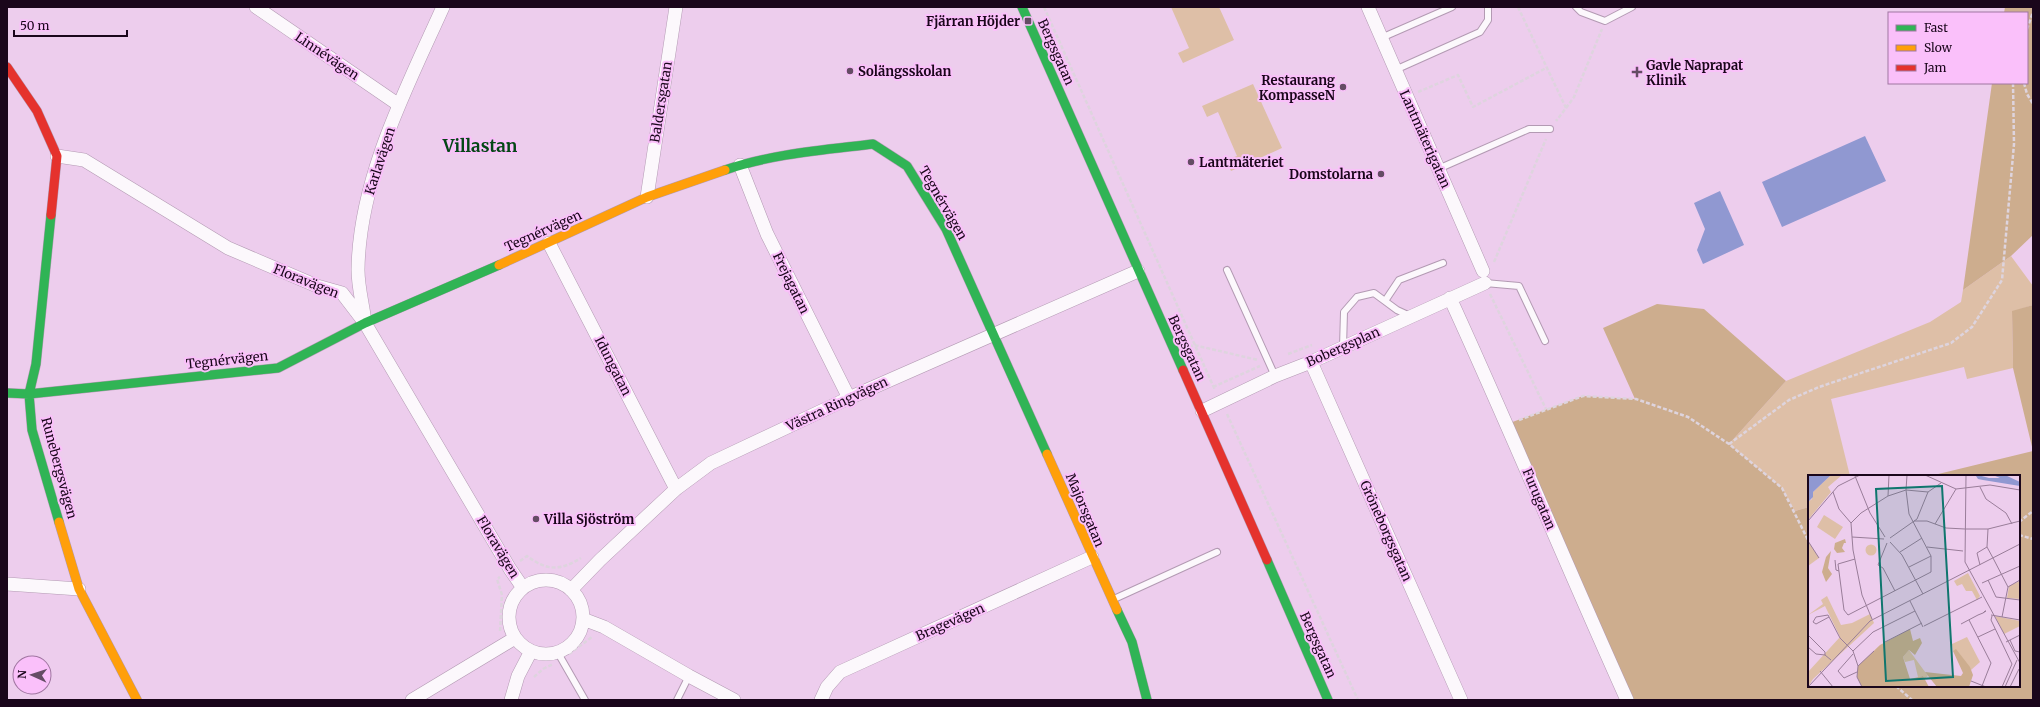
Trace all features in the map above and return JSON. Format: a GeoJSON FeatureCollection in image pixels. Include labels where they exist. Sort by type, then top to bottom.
{"type":"FeatureCollection","features":[{"type":"Feature","properties":{"kind":"street","name":"Linnévägen"},"geometry":{"type":"LineString","coordinates":[[256,7],[399,105]]}},
{"type":"Feature","properties":{"kind":"street","name":"Karlavägen"},"geometry":{"type":"LineString","coordinates":[[365,323],[358,271],[362,232],[371,186],[399,105],[443,7]]}},
{"type":"Feature","properties":{"kind":"street","name":"Baldersgatan"},"geometry":{"type":"LineString","coordinates":[[647,197],[676,7]]}},
{"type":"Feature","properties":{"kind":"street","name":"Bergsgatan"},"geometry":{"type":"LineString","coordinates":[[1022,7],[1138,271],[1202,411],[1328,700]]}},
{"type":"Feature","properties":{"kind":"street","name":"Lantmäterigatan"},"geometry":{"type":"LineString","coordinates":[[1368,7],[1484,277]]}},
{"type":"Feature","properties":{"kind":"street"},"geometry":{"type":"LineString","coordinates":[[7,67],[37,111],[57,156]]}},
{"type":"Feature","properties":{"kind":"street","name":"Tegnérvägen"},"geometry":{"type":"LineString","coordinates":[[7,393],[29,394],[278,368],[365,323],[549,243],[647,197],[740,165],[817,151],[873,144],[907,166],[946,229],[994,333]]}},
{"type":"Feature","properties":{"kind":"street","name":"Floravägen"},"geometry":{"type":"LineString","coordinates":[[57,156],[84,160],[228,248],[317,286],[342,293],[365,323],[510,569],[523,588]]}},
{"type":"Feature","properties":{"kind":"street","name":"Runebergsvägen"},"geometry":{"type":"LineString","coordinates":[[57,156],[36,364],[29,394],[32,430],[79,589],[137,700]]}},
{"type":"Feature","properties":{"kind":"street","name":"Frejagatan"},"geometry":{"type":"LineString","coordinates":[[740,165],[767,234],[848,398]]}},
{"type":"Feature","properties":{"kind":"street","name":"Idungatan"},"geometry":{"type":"LineString","coordinates":[[549,243],[676,489]]}},
{"type":"Feature","properties":{"kind":"street","name":"Västra Ringvägen"},"geometry":{"type":"LineString","coordinates":[[571,590],[676,489],[712,464],[848,398],[1138,271]]}},
{"type":"Feature","properties":{"kind":"street","name":"Bobergsplan"},"geometry":{"type":"LineString","coordinates":[[1202,411],[1275,376],[1311,362],[1450,298],[1484,277]]}},
{"type":"Feature","properties":{"kind":"street","name":"Furugatan"},"geometry":{"type":"LineString","coordinates":[[1450,298],[1507,424],[1574,583],[1627,700]]}},
{"type":"Feature","properties":{"kind":"street","name":"Majorsgatan"},"geometry":{"type":"LineString","coordinates":[[994,333],[1092,558],[1132,642],[1147,700]]}},
{"type":"Feature","properties":{"kind":"street","name":"Gröneborgsgatan"},"geometry":{"type":"LineString","coordinates":[[1311,362],[1461,700]]}},
{"type":"Feature","properties":{"kind":"street","name":"Bragevägen"},"geometry":{"type":"LineString","coordinates":[[821,700],[827,687],[840,672],[1092,558]]}},
{"type":"Feature","properties":{"kind":"street"},"geometry":{"type":"LineString","coordinates":[[548,580],[563,584],[571,590],[578,598],[582,608],[583,619],[581,630],[576,640],[568,647],[558,652],[540,654],[531,652],[522,646],[515,638],[510,628],[509,617],[515,596],[523,588],[532,583],[548,580]]}},
{"type":"Feature","properties":{"kind":"street"},"geometry":{"type":"LineString","coordinates":[[7,584],[79,589]]}},
{"type":"Feature","properties":{"kind":"street"},"geometry":{"type":"LineString","coordinates":[[583,619],[604,627],[734,700]]}},
{"type":"Feature","properties":{"kind":"street"},"geometry":{"type":"LineString","coordinates":[[412,700],[515,638]]}},
{"type":"Feature","properties":{"kind":"street"},"geometry":{"type":"LineString","coordinates":[[511,700],[518,676],[531,652]]}},
{"type":"Feature","properties":{"kind":"lane"},"geometry":{"type":"LineString","coordinates":[[1381,38],[1452,7]]}},
{"type":"Feature","properties":{"kind":"lane"},"geometry":{"type":"LineString","coordinates":[[1395,70],[1480,32],[1488,20],[1488,7]]}},
{"type":"Feature","properties":{"kind":"lane"},"geometry":{"type":"LineString","coordinates":[[1576,7],[1581,12],[1605,21],[1632,7]]}},
{"type":"Feature","properties":{"kind":"lane"},"geometry":{"type":"LineString","coordinates":[[1438,169],[1528,129],[1550,129]]}},
{"type":"Feature","properties":{"kind":"lane"},"geometry":{"type":"LineString","coordinates":[[1385,301],[1399,280],[1443,263]]}},
{"type":"Feature","properties":{"kind":"lane"},"geometry":{"type":"LineString","coordinates":[[1226,270],[1275,376]]}},
{"type":"Feature","properties":{"kind":"lane"},"geometry":{"type":"LineString","coordinates":[[1484,277],[1519,286],[1544,341]]}},
{"type":"Feature","properties":{"kind":"lane"},"geometry":{"type":"LineString","coordinates":[[1342,347],[1344,312],[1357,297],[1374,293],[1398,310],[1410,316]]}},
{"type":"Feature","properties":{"kind":"lane"},"geometry":{"type":"LineString","coordinates":[[1112,600],[1217,552]]}},
{"type":"Feature","properties":{"kind":"lane"},"geometry":{"type":"LineString","coordinates":[[558,652],[585,700]]}},
{"type":"Feature","properties":{"kind":"lane"},"geometry":{"type":"LineString","coordinates":[[678,700],[689,676]]}},
{"type":"Feature","properties":{"kind":"path"},"geometry":{"type":"LineString","coordinates":[[1044,7],[1194,345],[1222,402],[1358,700]]}},
{"type":"Feature","properties":{"kind":"path"},"geometry":{"type":"LineString","coordinates":[[1518,7],[1566,108]]}},
{"type":"Feature","properties":{"kind":"path"},"geometry":{"type":"LineString","coordinates":[[2028,26],[2033,12]]}},
{"type":"Feature","properties":{"kind":"path"},"geometry":{"type":"LineString","coordinates":[[1546,410],[1484,277],[1550,129],[1574,97],[1605,21]]}},
{"type":"Feature","properties":{"kind":"path"},"geometry":{"type":"LineString","coordinates":[[1407,97],[1458,75],[1473,107],[1546,68]]}},
{"type":"Feature","properties":{"kind":"path"},"geometry":{"type":"LineString","coordinates":[[1729,444],[1789,400],[1819,387],[1951,343],[1972,327],[2002,280],[2014,144],[2013,84]]}},
{"type":"Feature","properties":{"kind":"path"},"geometry":{"type":"LineString","coordinates":[[2024,84],[2027,94],[2033,104]]}},
{"type":"Feature","properties":{"kind":"path"},"geometry":{"type":"LineString","coordinates":[[1194,345],[1268,362]]}},
{"type":"Feature","properties":{"kind":"path"},"geometry":{"type":"LineString","coordinates":[[1507,424],[1583,396],[1636,399],[1688,417],[1729,444],[1782,488],[1808,540]]}},
{"type":"Feature","properties":{"kind":"path"},"geometry":{"type":"LineString","coordinates":[[2020,521],[2033,511]]}},
{"type":"Feature","properties":{"kind":"path"},"geometry":{"type":"LineString","coordinates":[[2020,535],[2033,539]]}},
{"type":"Feature","properties":{"kind":"path"},"geometry":{"type":"LineString","coordinates":[[1897,687],[1912,700]]}},
{"type":"Feature","properties":{"kind":"shaded area"},"geometry":{"type":"Polygon","coordinates":[[[1171,7],[1219,7],[1234,40],[1183,63],[1178,53],[1189,48],[1171,7]]]}},
{"type":"Feature","properties":{"kind":"shaded area"},"geometry":{"type":"Polygon","coordinates":[[[2005,7],[2033,7],[2033,235],[2011,256],[1963,290],[1992,84],[2028,84],[2028,12],[2004,12],[2005,7]]]}},
{"type":"Feature","properties":{"kind":"shaded area"},"geometry":{"type":"Polygon","coordinates":[[[1253,84],[1282,148],[1231,171],[1226,160],[1237,156],[1218,112],[1207,117],[1202,106],[1253,84]]]}},
{"type":"Feature","properties":{"kind":"shaded area"},"geometry":{"type":"Polygon","coordinates":[[[2011,256],[2033,286],[2033,305],[2012,312],[2013,368],[1967,379],[1964,367],[1831,399],[1850,475],[1808,475],[1808,507],[1795,511],[1782,488],[1729,444],[1786,381],[1930,322],[1961,302],[1963,290],[2011,256]]]}},
{"type":"Feature","properties":{"kind":"shaded area"},"geometry":{"type":"Polygon","coordinates":[[[1657,304],[1704,309],[1786,381],[1729,444],[1782,488],[1795,511],[1808,507],[1808,687],[2020,687],[2020,475],[1934,475],[2033,451],[2033,700],[1627,700],[1507,424],[1583,396],[1635,399],[1603,328],[1657,304]]]}},
{"type":"Feature","properties":{"kind":"shaded area"},"geometry":{"type":"Polygon","coordinates":[[[2033,305],[2033,451],[2013,368],[2012,311],[2033,305]]]}},
{"type":"Feature","properties":{"kind":"water"},"geometry":{"type":"Polygon","coordinates":[[[1865,136],[1886,181],[1782,227],[1762,182],[1865,136]]]}},
{"type":"Feature","properties":{"kind":"water"},"geometry":{"type":"Polygon","coordinates":[[[1720,191],[1744,245],[1703,264],[1697,250],[1705,229],[1694,203],[1720,191]]]}},
{"type":"Feature","properties":{"kind":"traffic: fast"},"geometry":{"type":"LineString","coordinates":[[1022,7],[1183,370]]}},
{"type":"Feature","properties":{"kind":"traffic: fast"},"geometry":{"type":"LineString","coordinates":[[725,170],[779,156],[873,144],[907,166],[946,229],[1047,454]]}},
{"type":"Feature","properties":{"kind":"traffic: fast"},"geometry":{"type":"LineString","coordinates":[[51,215],[36,364],[29,394],[32,430],[59,522]]}},
{"type":"Feature","properties":{"kind":"traffic: fast"},"geometry":{"type":"LineString","coordinates":[[7,393],[29,394],[278,368],[365,323],[499,265]]}},
{"type":"Feature","properties":{"kind":"traffic: fast"},"geometry":{"type":"LineString","coordinates":[[1267,560],[1328,700]]}},
{"type":"Feature","properties":{"kind":"traffic: fast"},"geometry":{"type":"LineString","coordinates":[[1117,610],[1132,642],[1147,700]]}},
{"type":"Feature","properties":{"kind":"traffic: slow"},"geometry":{"type":"LineString","coordinates":[[499,265],[647,197],[725,170]]}},
{"type":"Feature","properties":{"kind":"traffic: slow"},"geometry":{"type":"LineString","coordinates":[[1047,454],[1117,610]]}},
{"type":"Feature","properties":{"kind":"traffic: slow"},"geometry":{"type":"LineString","coordinates":[[59,522],[79,589],[137,700]]}},
{"type":"Feature","properties":{"kind":"traffic: jam"},"geometry":{"type":"LineString","coordinates":[[7,67],[37,111],[57,156],[51,215]]}},
{"type":"Feature","properties":{"kind":"traffic: jam"},"geometry":{"type":"LineString","coordinates":[[1183,370],[1267,560]]}},
{"type":"Feature","properties":{"kind":"place","name":"Fjärran Höjder"},"geometry":{"type":"Point","coordinates":[1028,21]}},
{"type":"Feature","properties":{"kind":"place","name":"Solängsskolan"},"geometry":{"type":"Point","coordinates":[850,71]}},
{"type":"Feature","properties":{"kind":"place","name":"Gavle Naprapat Klinik"},"geometry":{"type":"Point","coordinates":[1637,72]}},
{"type":"Feature","properties":{"kind":"place","name":"Restaurang KompasseN"},"geometry":{"type":"Point","coordinates":[1343,87]}},
{"type":"Feature","properties":{"kind":"place","name":"Lantmäteriet"},"geometry":{"type":"Point","coordinates":[1191,162]}},
{"type":"Feature","properties":{"kind":"place","name":"Domstolarna"},"geometry":{"type":"Point","coordinates":[1381,174]}},
{"type":"Feature","properties":{"kind":"place","name":"Villa Sjöström"},"geometry":{"type":"Point","coordinates":[536,519]}},
{"type":"Feature","properties":{"kind":"district","name":"Villastan"},"geometry":{"type":"Point","coordinates":[480,146]}}]}
